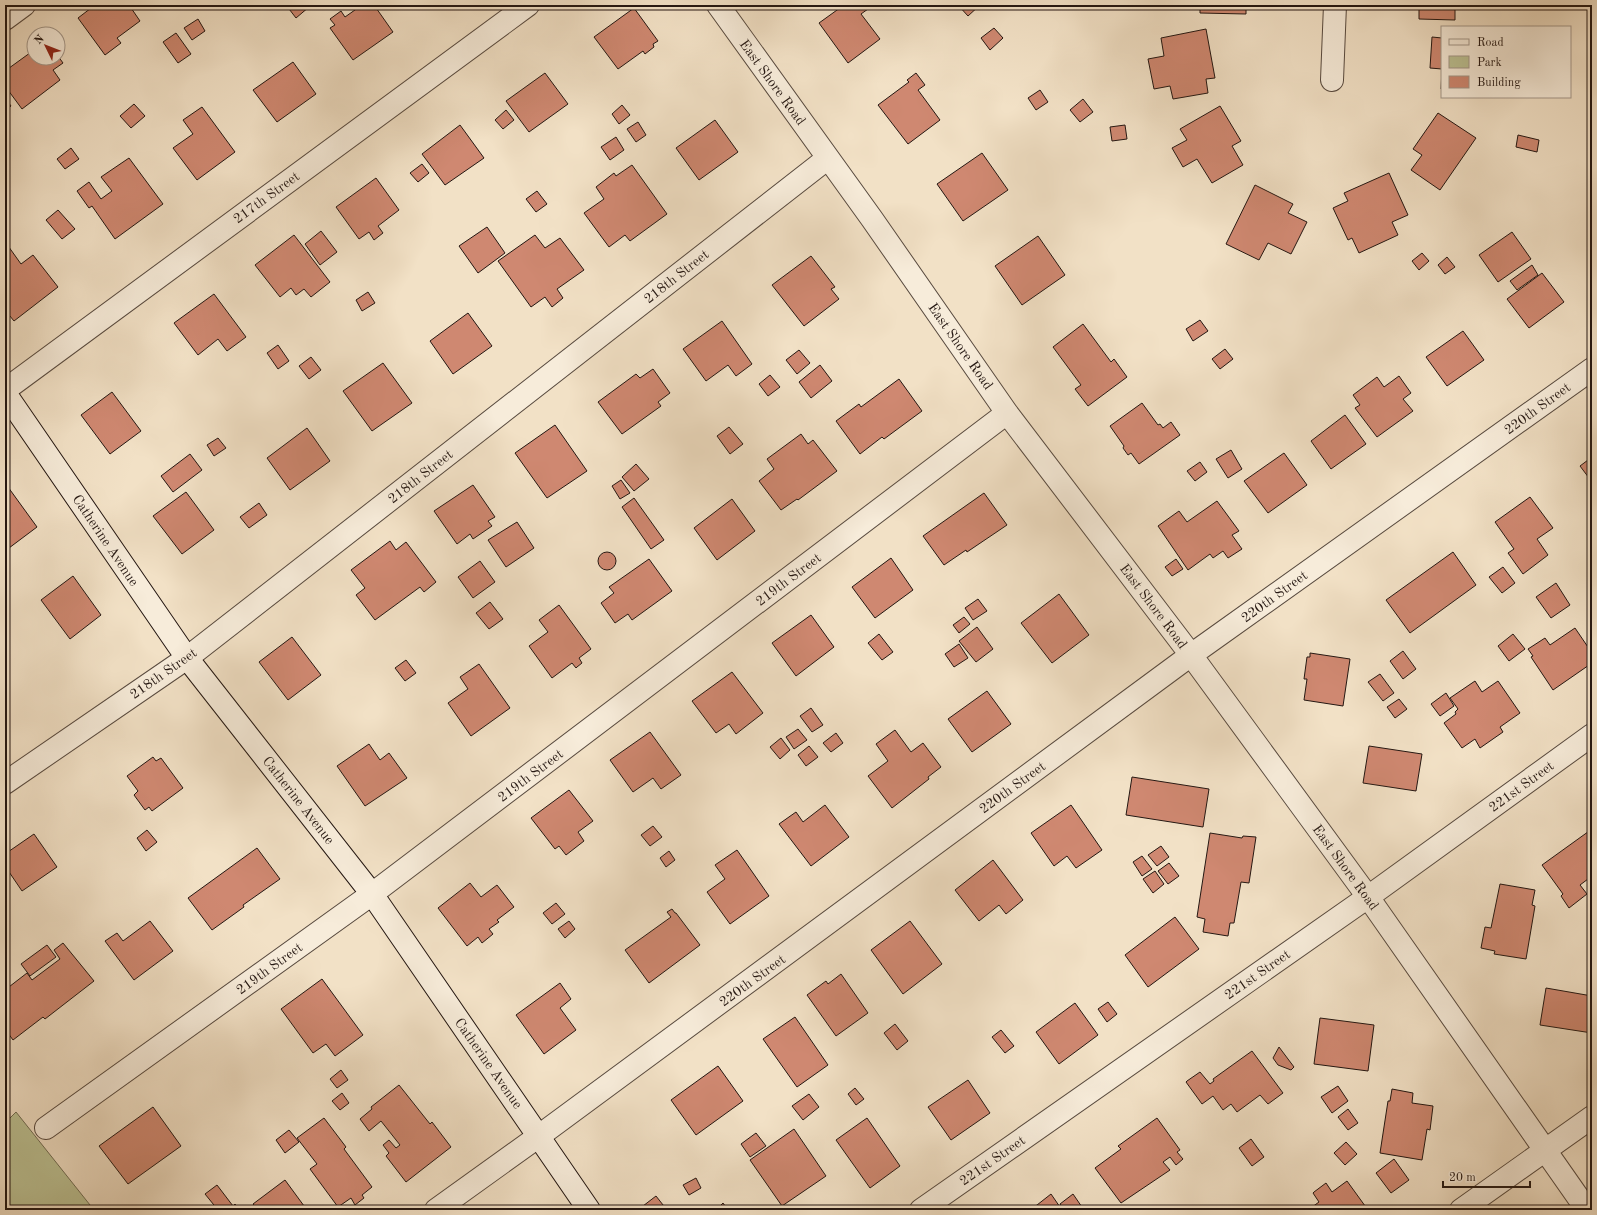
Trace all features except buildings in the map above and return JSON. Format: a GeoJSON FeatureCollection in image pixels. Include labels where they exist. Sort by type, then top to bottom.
{"type":"FeatureCollection","features":[{"type":"Feature","properties":{"kind":"street"},"geometry":{"type":"LineString","coordinates":[[5,19],[24,5]]}},
{"type":"Feature","properties":{"kind":"street","name":"217th Street"},"geometry":{"type":"LineString","coordinates":[[5,391],[528,5]]}},
{"type":"Feature","properties":{"kind":"street","name":"East Shore Road"},"geometry":{"type":"LineString","coordinates":[[718,5],[828,158],[1007,413],[1191,655],[1368,897],[1587,1210]]}},
{"type":"Feature","properties":{"kind":"street"},"geometry":{"type":"LineString","coordinates":[[1332,80],[1335,5]]}},
{"type":"Feature","properties":{"kind":"street","name":"218th Street"},"geometry":{"type":"LineString","coordinates":[[5,783],[187,658],[828,158]]}},
{"type":"Feature","properties":{"kind":"street","name":"220th Street"},"geometry":{"type":"LineString","coordinates":[[436,1210],[539,1136],[1191,655],[1592,369]]}},
{"type":"Feature","properties":{"kind":"street","name":"Catherine Avenue"},"geometry":{"type":"LineString","coordinates":[[5,391],[187,658],[372,894],[589,1210]]}},
{"type":"Feature","properties":{"kind":"street","name":"219th Street"},"geometry":{"type":"LineString","coordinates":[[46,1128],[372,894],[1007,413]]}},
{"type":"Feature","properties":{"kind":"street","name":"221st Street"},"geometry":{"type":"LineString","coordinates":[[920,1210],[1368,897],[1592,736]]}},
{"type":"Feature","properties":{"kind":"street"},"geometry":{"type":"LineString","coordinates":[[1461,1210],[1592,1117]]}},
{"type":"Feature","properties":{"kind":"green space"},"geometry":{"type":"Polygon","coordinates":[[[16,1112],[94,1210],[5,1210],[5,1123],[16,1112]]]}}]}
